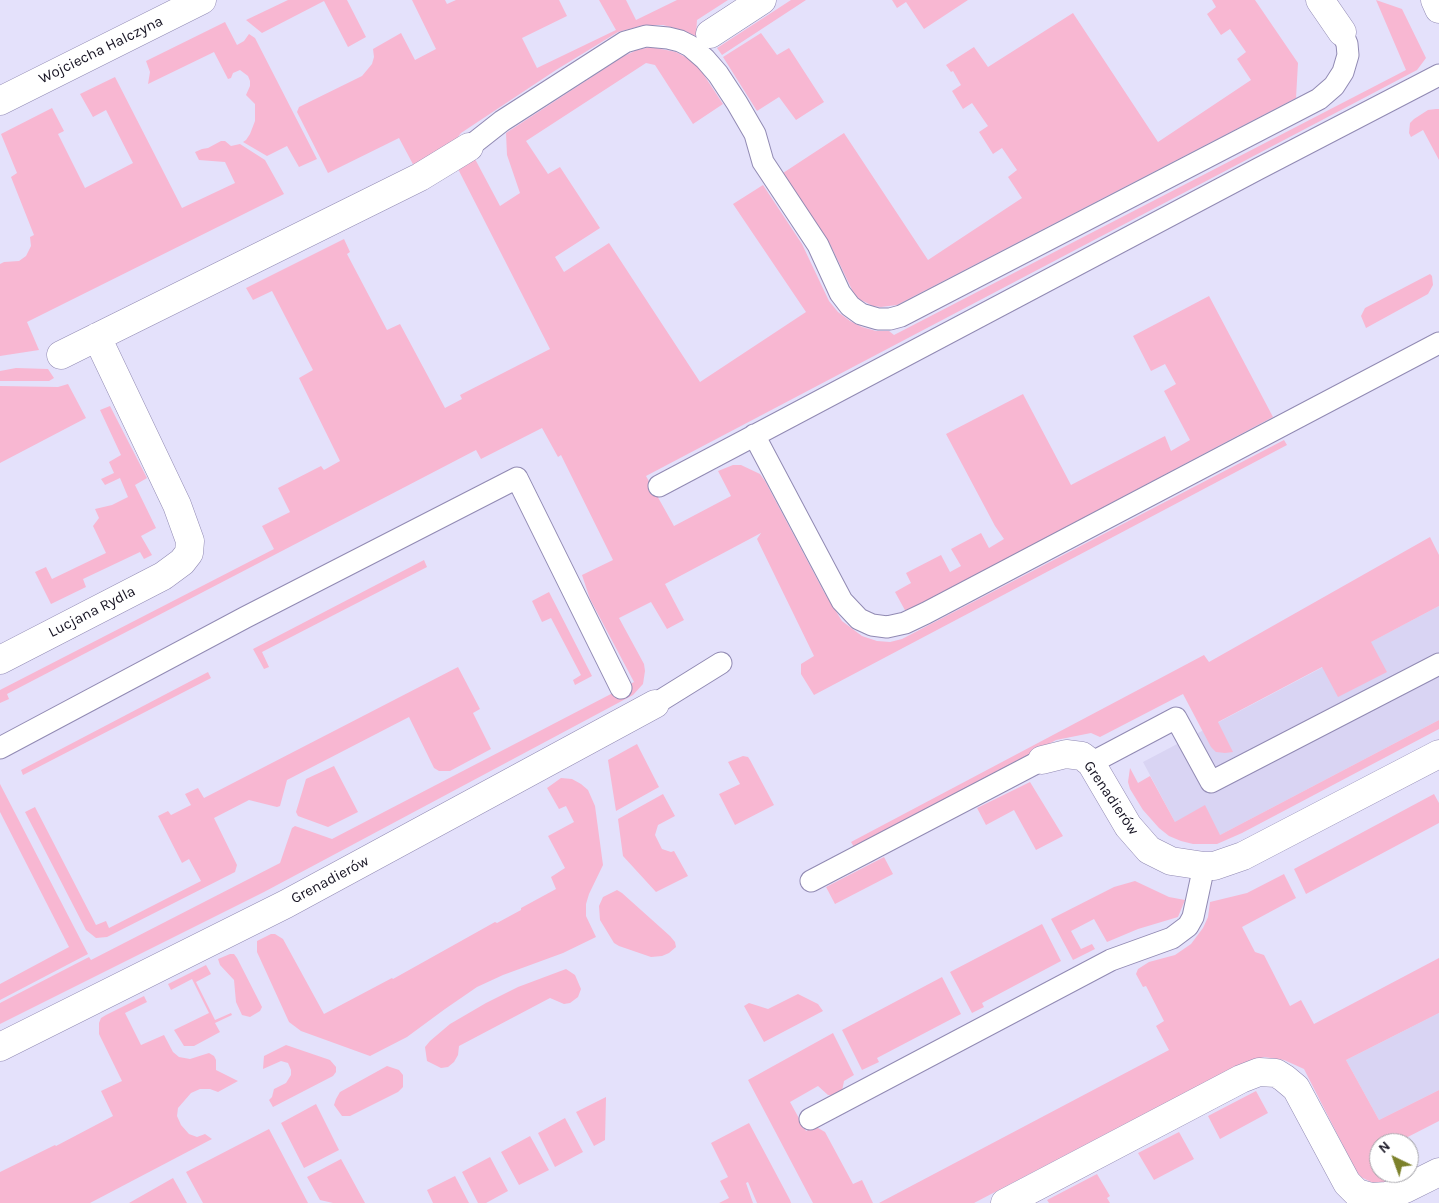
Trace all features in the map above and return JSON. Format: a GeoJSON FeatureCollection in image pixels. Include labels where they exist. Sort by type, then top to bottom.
{"type":"FeatureCollection","features":[{"type":"Feature","properties":{"kind":"street","name":"Wojciecha Halczyna"},"geometry":{"type":"LineString","coordinates":[[0,101],[202,0]]}},
{"type":"Feature","properties":{"kind":"street"},"geometry":{"type":"LineString","coordinates":[[710,34],[762,0]]}},
{"type":"Feature","properties":{"kind":"street"},"geometry":{"type":"LineString","coordinates":[[1320,0],[1342,32]]}},
{"type":"Feature","properties":{"kind":"street"},"geometry":{"type":"LineString","coordinates":[[1435,0],[1439,9]]}},
{"type":"Feature","properties":{"kind":"street"},"geometry":{"type":"LineString","coordinates":[[61,355],[420,177],[469,147]]}},
{"type":"Feature","properties":{"kind":"street","name":"Lucjana Rydla"},"geometry":{"type":"LineString","coordinates":[[0,660],[163,576],[182,562],[189,553],[190,541],[184,521],[97,337]]}},
{"type":"Feature","properties":{"kind":"street","name":"Grenadierów"},"geometry":{"type":"LineString","coordinates":[[0,1047],[286,904],[655,704]]}},
{"type":"Feature","properties":{"kind":"street","name":"Grenadierów"},"geometry":{"type":"LineString","coordinates":[[1042,760],[1066,754],[1082,756],[1091,763],[1128,826],[1149,850],[1172,861],[1214,866],[1243,856],[1439,754]]}},
{"type":"Feature","properties":{"kind":"street"},"geometry":{"type":"LineString","coordinates":[[1005,1203],[1240,1079],[1259,1072],[1276,1073],[1296,1088],[1351,1189],[1371,1197],[1387,1196],[1439,1172]]}},
{"type":"Feature","properties":{"kind":"lane"},"geometry":{"type":"LineString","coordinates":[[469,147],[502,121],[625,42],[646,36],[680,41],[690,46],[705,59],[718,74],[737,103],[755,134],[763,162],[818,245],[840,293],[850,306],[861,314],[890,319],[901,316],[1319,99],[1334,86],[1343,72],[1348,55],[1347,44],[1342,32]]}},
{"type":"Feature","properties":{"kind":"lane"},"geometry":{"type":"LineString","coordinates":[[659,486],[1240,178],[1439,76]]}},
{"type":"Feature","properties":{"kind":"lane"},"geometry":{"type":"LineString","coordinates":[[754,435],[842,601],[853,615],[865,623],[887,627],[905,623],[926,613],[1439,343]]}},
{"type":"Feature","properties":{"kind":"lane"},"geometry":{"type":"LineString","coordinates":[[0,748],[238,622],[517,478],[621,688]]}},
{"type":"Feature","properties":{"kind":"lane"},"geometry":{"type":"LineString","coordinates":[[655,704],[721,663]]}},
{"type":"Feature","properties":{"kind":"lane"},"geometry":{"type":"LineString","coordinates":[[1091,763],[1176,718],[1211,782],[1439,664]]}},
{"type":"Feature","properties":{"kind":"lane","name":"Grenadierów"},"geometry":{"type":"LineString","coordinates":[[811,881],[1042,760]]}},
{"type":"Feature","properties":{"kind":"lane"},"geometry":{"type":"LineString","coordinates":[[810,1119],[1111,960],[1172,938],[1188,926],[1193,916],[1204,866]]}},
{"type":"Feature","properties":{"kind":"shaded area"},"geometry":{"type":"Polygon","coordinates":[[[288,0],[347,0],[366,37],[348,47],[324,1],[262,33],[246,20],[288,0]]]}},
{"type":"Feature","properties":{"kind":"shaded area"},"geometry":{"type":"Polygon","coordinates":[[[412,0],[445,0],[447,4],[456,0],[559,0],[567,16],[522,38],[537,68],[616,30],[599,0],[626,0],[636,20],[677,0],[728,0],[697,20],[696,36],[663,25],[644,25],[618,32],[556,70],[461,133],[454,142],[415,168],[399,138],[328,173],[297,112],[299,107],[362,76],[372,64],[374,57],[373,49],[401,33],[415,60],[436,49],[412,0]]]}},
{"type":"Feature","properties":{"kind":"shaded area"},"geometry":{"type":"Polygon","coordinates":[[[791,0],[806,0],[722,55],[717,48],[791,0]]]}},
{"type":"Feature","properties":{"kind":"shaded area"},"geometry":{"type":"Polygon","coordinates":[[[892,0],[968,0],[924,29],[906,2],[897,8],[892,0]]]}},
{"type":"Feature","properties":{"kind":"shaded area"},"geometry":{"type":"Polygon","coordinates":[[[1212,0],[1255,0],[1298,63],[1296,98],[897,305],[873,306],[859,299],[854,294],[830,244],[783,173],[844,133],[928,260],[1022,198],[1008,177],[1017,170],[1002,148],[993,154],[979,132],[988,126],[972,103],[963,109],[952,91],[961,85],[953,71],[951,72],[946,65],[974,47],[988,67],[1073,13],[1158,142],[1251,80],[1237,59],[1246,52],[1230,29],[1221,35],[1207,14],[1216,7],[1212,0]]]}},
{"type":"Feature","properties":{"kind":"shaded area"},"geometry":{"type":"Polygon","coordinates":[[[1376,0],[1402,9],[1426,58],[1417,70],[646,476],[674,526],[731,496],[718,471],[733,465],[741,465],[760,474],[824,592],[842,621],[862,636],[877,641],[890,642],[902,639],[1284,440],[1287,445],[814,695],[801,674],[801,664],[814,656],[757,539],[761,533],[665,584],[684,620],[667,629],[651,602],[619,618],[644,664],[643,684],[633,695],[264,892],[0,1024],[0,1003],[89,957],[91,960],[280,863],[292,828],[295,826],[332,839],[634,682],[590,599],[582,575],[613,560],[561,455],[558,457],[542,428],[481,459],[476,450],[7,694],[9,699],[0,703],[0,690],[274,549],[262,526],[290,512],[278,488],[321,466],[324,470],[340,461],[299,378],[313,370],[272,291],[253,300],[246,288],[344,239],[350,252],[347,254],[387,330],[400,324],[445,408],[462,399],[460,395],[550,349],[458,169],[475,159],[500,206],[520,193],[507,155],[506,133],[624,56],[637,50],[651,47],[676,52],[689,59],[700,69],[723,104],[693,124],[655,65],[646,63],[526,141],[548,174],[560,167],[600,228],[555,257],[564,272],[609,243],[700,382],[806,312],[733,204],[763,185],[802,244],[829,301],[838,312],[862,327],[876,331],[889,331],[894,335],[1406,70],[1376,0]]]}},
{"type":"Feature","properties":{"kind":"shaded area"},"geometry":{"type":"Polygon","coordinates":[[[225,22],[237,45],[244,41],[249,34],[255,38],[317,159],[299,167],[287,146],[267,156],[243,142],[250,134],[255,121],[255,104],[246,95],[250,81],[248,76],[240,70],[233,73],[231,78],[228,79],[214,52],[148,84],[150,72],[146,61],[225,22]]]}},
{"type":"Feature","properties":{"kind":"shaded area"},"geometry":{"type":"Polygon","coordinates":[[[761,33],[777,55],[789,48],[824,102],[796,120],[779,97],[757,111],[723,57],[761,33]]]}},
{"type":"Feature","properties":{"kind":"shaded area"},"geometry":{"type":"Polygon","coordinates":[[[115,77],[182,208],[235,183],[225,162],[199,160],[195,152],[221,141],[225,141],[231,146],[240,144],[265,160],[284,194],[27,322],[39,350],[0,356],[0,264],[19,261],[26,256],[31,246],[30,237],[34,235],[11,177],[17,173],[1,134],[52,108],[64,131],[58,134],[85,188],[133,163],[106,110],[93,117],[80,94],[115,77]]]}},
{"type":"Feature","properties":{"kind":"shaded area"},"geometry":{"type":"Polygon","coordinates":[[[1439,109],[1439,160],[1423,130],[1411,137],[1409,133],[1410,123],[1414,119],[1428,110],[1439,109]]]}},
{"type":"Feature","properties":{"kind":"shaded area"},"geometry":{"type":"Polygon","coordinates":[[[1430,274],[1433,285],[1428,294],[1366,328],[1361,316],[1365,308],[1430,274]]]}},
{"type":"Feature","properties":{"kind":"shaded area"},"geometry":{"type":"Polygon","coordinates":[[[1209,296],[1273,417],[906,612],[895,592],[911,583],[906,573],[941,555],[950,572],[961,566],[951,549],[981,533],[989,548],[1004,539],[995,526],[946,434],[1023,394],[1071,485],[1165,436],[1171,451],[1190,440],[1164,391],[1176,384],[1165,364],[1151,371],[1133,336],[1209,296]]]}},
{"type":"Feature","properties":{"kind":"shaded area"},"geometry":{"type":"Polygon","coordinates":[[[16,368],[48,369],[54,378],[49,381],[0,381],[0,371],[16,368]]]}},
{"type":"Feature","properties":{"kind":"shaded area"},"geometry":{"type":"Polygon","coordinates":[[[68,384],[86,418],[0,463],[0,386],[58,387],[68,384]]]}},
{"type":"Feature","properties":{"kind":"shaded area"},"geometry":{"type":"Polygon","coordinates":[[[110,406],[147,478],[135,485],[156,528],[141,536],[152,555],[144,559],[140,552],[83,579],[86,587],[51,604],[35,572],[46,567],[52,579],[106,553],[93,526],[99,518],[95,509],[112,505],[128,497],[120,478],[105,485],[101,479],[114,473],[109,462],[121,455],[100,410],[110,406]]]}},
{"type":"Feature","properties":{"kind":"shaded area"},"geometry":{"type":"Polygon","coordinates":[[[1430,537],[1439,555],[1439,606],[1371,642],[1387,672],[1338,697],[1322,667],[1218,722],[1233,752],[1225,753],[1216,752],[1211,747],[1183,694],[1100,737],[1091,733],[1056,740],[854,847],[851,842],[1204,655],[1209,662],[1430,537]]]}},
{"type":"Feature","properties":{"kind":"shaded area"},"geometry":{"type":"Polygon","coordinates":[[[424,560],[427,567],[262,652],[269,667],[264,669],[253,649],[424,560]]]}},
{"type":"Feature","properties":{"kind":"shaded area"},"geometry":{"type":"Polygon","coordinates":[[[549,592],[592,676],[575,685],[573,680],[581,675],[551,618],[542,622],[532,601],[549,592]]]}},
{"type":"Feature","properties":{"kind":"shaded area"},"geometry":{"type":"Polygon","coordinates":[[[1439,606],[1439,720],[1220,835],[1175,822],[1143,762],[1439,606]]]}},
{"type":"Feature","properties":{"kind":"shaded area"},"geometry":{"type":"Polygon","coordinates":[[[458,667],[480,709],[473,713],[491,749],[450,771],[439,771],[434,768],[409,717],[287,780],[280,806],[277,807],[249,800],[214,818],[237,865],[235,872],[107,937],[96,938],[86,930],[25,812],[35,807],[96,925],[106,921],[109,928],[201,881],[189,859],[182,863],[158,816],[168,811],[171,815],[191,805],[185,794],[198,788],[204,798],[458,667]]]}},
{"type":"Feature","properties":{"kind":"shaded area"},"geometry":{"type":"Polygon","coordinates":[[[208,672],[211,678],[23,775],[21,770],[208,672]]]}},
{"type":"Feature","properties":{"kind":"shaded area"},"geometry":{"type":"Polygon","coordinates":[[[1439,720],[1439,729],[1242,833],[1217,844],[1193,844],[1169,836],[1143,810],[1130,789],[1128,782],[1130,768],[1138,783],[1150,776],[1175,822],[1205,805],[1220,835],[1439,720]]]}},
{"type":"Feature","properties":{"kind":"shaded area"},"geometry":{"type":"Polygon","coordinates":[[[637,744],[659,787],[616,811],[608,760],[637,744]]]}},
{"type":"Feature","properties":{"kind":"shaded area"},"geometry":{"type":"Polygon","coordinates":[[[743,756],[748,757],[750,760],[774,805],[735,825],[719,794],[740,784],[728,762],[743,756]]]}},
{"type":"Feature","properties":{"kind":"shaded area"},"geometry":{"type":"Polygon","coordinates":[[[334,766],[358,812],[328,827],[298,816],[296,812],[306,779],[334,766]]]}},
{"type":"Feature","properties":{"kind":"shaded area"},"geometry":{"type":"Polygon","coordinates":[[[561,778],[572,779],[581,784],[588,790],[595,806],[603,865],[589,894],[586,904],[586,916],[596,937],[563,953],[503,975],[477,987],[407,1037],[370,1056],[301,1031],[289,1022],[257,952],[257,941],[271,934],[275,934],[283,939],[324,1014],[393,979],[556,889],[551,877],[565,868],[548,836],[574,822],[566,806],[559,809],[547,788],[561,778]]]}},
{"type":"Feature","properties":{"kind":"shaded area"},"geometry":{"type":"Polygon","coordinates":[[[1030,782],[1063,836],[1036,850],[1014,810],[986,825],[977,808],[1030,782]]]}},
{"type":"Feature","properties":{"kind":"shaded area"},"geometry":{"type":"Polygon","coordinates":[[[0,784],[88,954],[0,1000],[0,984],[69,947],[0,812],[0,784]]]}},
{"type":"Feature","properties":{"kind":"shaded area"},"geometry":{"type":"Polygon","coordinates":[[[663,794],[675,816],[658,825],[655,835],[662,849],[674,851],[688,876],[656,892],[623,856],[618,819],[663,794]]]}},
{"type":"Feature","properties":{"kind":"shaded area"},"geometry":{"type":"Polygon","coordinates":[[[1434,794],[1439,803],[1439,823],[1306,894],[1294,869],[1434,794]]]}},
{"type":"Feature","properties":{"kind":"shaded area"},"geometry":{"type":"Polygon","coordinates":[[[884,857],[893,874],[835,904],[826,887],[884,857]]]}},
{"type":"Feature","properties":{"kind":"shaded area"},"geometry":{"type":"Polygon","coordinates":[[[1284,874],[1296,898],[1242,927],[1255,952],[1264,955],[1290,1006],[1301,1000],[1314,1024],[1439,958],[1439,1013],[1346,1060],[1379,1120],[1439,1090],[1439,1121],[1416,1133],[1369,1133],[1369,1181],[1361,1177],[1356,1171],[1304,1069],[1284,1060],[1264,1057],[1238,1065],[974,1203],[879,1203],[1169,1050],[1156,1026],[1164,1021],[1146,986],[1143,987],[1136,974],[1138,969],[1149,962],[1175,955],[1191,944],[1203,928],[1208,917],[1210,902],[1247,893],[1284,874]]]}},
{"type":"Feature","properties":{"kind":"shaded area"},"geometry":{"type":"Polygon","coordinates":[[[1135,881],[1169,897],[1185,900],[1178,917],[1138,929],[1107,942],[1094,919],[1071,931],[1081,949],[1092,944],[1095,949],[1073,960],[1051,919],[1114,887],[1135,881]]]}},
{"type":"Feature","properties":{"kind":"shaded area"},"geometry":{"type":"Polygon","coordinates":[[[617,890],[670,936],[675,942],[676,947],[662,956],[651,957],[614,943],[600,920],[599,906],[603,897],[617,890]]]}},
{"type":"Feature","properties":{"kind":"shaded area"},"geometry":{"type":"Polygon","coordinates":[[[1042,924],[1061,961],[982,1003],[984,1007],[972,1013],[950,972],[1042,924]]]}},
{"type":"Feature","properties":{"kind":"shaded area"},"geometry":{"type":"Polygon","coordinates":[[[234,954],[237,958],[262,1007],[260,1011],[250,1017],[242,1015],[236,1002],[234,980],[220,965],[218,959],[234,954]]]}},
{"type":"Feature","properties":{"kind":"shaded area"},"geometry":{"type":"Polygon","coordinates":[[[206,965],[211,974],[196,982],[215,1020],[231,1013],[232,1015],[215,1023],[220,1032],[194,1046],[184,1046],[174,1030],[209,1013],[192,979],[171,990],[168,984],[206,965]]]}},
{"type":"Feature","properties":{"kind":"shaded area"},"geometry":{"type":"Polygon","coordinates":[[[566,969],[575,975],[581,989],[578,997],[570,1003],[564,1004],[550,998],[459,1046],[458,1055],[448,1067],[441,1068],[427,1061],[425,1047],[450,1024],[518,987],[566,969]]]}},
{"type":"Feature","properties":{"kind":"shaded area"},"geometry":{"type":"Polygon","coordinates":[[[942,977],[961,1014],[877,1058],[879,1062],[862,1070],[842,1030],[942,977]]]}},
{"type":"Feature","properties":{"kind":"shaded area"},"geometry":{"type":"Polygon","coordinates":[[[798,994],[818,1004],[823,1011],[764,1042],[744,1006],[749,1003],[768,1009],[798,994]]]}},
{"type":"Feature","properties":{"kind":"shaded area"},"geometry":{"type":"Polygon","coordinates":[[[144,996],[147,1002],[125,1013],[141,1045],[164,1035],[173,1052],[179,1057],[190,1059],[209,1053],[216,1060],[216,1070],[238,1081],[218,1092],[210,1089],[200,1089],[191,1093],[178,1108],[177,1116],[181,1125],[189,1134],[197,1137],[205,1134],[212,1139],[90,1203],[0,1203],[0,1172],[56,1146],[113,1116],[101,1091],[122,1081],[99,1034],[99,1023],[101,1018],[106,1015],[144,996]]]}},
{"type":"Feature","properties":{"kind":"shaded area"},"geometry":{"type":"Polygon","coordinates":[[[1439,1013],[1439,1090],[1379,1120],[1346,1060],[1439,1013]]]}},
{"type":"Feature","properties":{"kind":"shaded area"},"geometry":{"type":"Polygon","coordinates":[[[833,1033],[854,1075],[844,1081],[842,1091],[834,1095],[828,1095],[818,1086],[790,1102],[806,1131],[813,1127],[825,1132],[853,1184],[862,1180],[873,1203],[813,1203],[748,1080],[833,1033]]]}},
{"type":"Feature","properties":{"kind":"shaded area"},"geometry":{"type":"Polygon","coordinates":[[[286,1045],[330,1060],[336,1067],[336,1072],[333,1076],[273,1107],[269,1100],[274,1089],[286,1083],[291,1075],[291,1070],[288,1063],[281,1061],[263,1069],[264,1056],[286,1045]]]}},
{"type":"Feature","properties":{"kind":"shaded area"},"geometry":{"type":"Polygon","coordinates":[[[387,1066],[399,1070],[403,1075],[403,1087],[398,1092],[350,1116],[342,1116],[334,1105],[340,1092],[387,1066]]]}},
{"type":"Feature","properties":{"kind":"shaded area"},"geometry":{"type":"Polygon","coordinates":[[[1256,1091],[1268,1113],[1220,1139],[1208,1116],[1256,1091]]]}},
{"type":"Feature","properties":{"kind":"shaded area"},"geometry":{"type":"Polygon","coordinates":[[[606,1097],[605,1140],[594,1146],[576,1112],[606,1097]]]}},
{"type":"Feature","properties":{"kind":"shaded area"},"geometry":{"type":"Polygon","coordinates":[[[316,1104],[339,1150],[304,1168],[281,1123],[316,1104]]]}},
{"type":"Feature","properties":{"kind":"shaded area"},"geometry":{"type":"Polygon","coordinates":[[[565,1118],[583,1152],[555,1167],[538,1133],[565,1118]]]}},
{"type":"Feature","properties":{"kind":"shaded area"},"geometry":{"type":"Polygon","coordinates":[[[749,1123],[791,1203],[757,1203],[748,1182],[746,1183],[753,1203],[719,1203],[729,1198],[720,1181],[728,1177],[711,1143],[749,1123]]]}},
{"type":"Feature","properties":{"kind":"shaded area"},"geometry":{"type":"Polygon","coordinates":[[[269,1129],[308,1203],[203,1203],[186,1172],[269,1129]]]}},
{"type":"Feature","properties":{"kind":"shaded area"},"geometry":{"type":"Polygon","coordinates":[[[1179,1132],[1194,1159],[1154,1180],[1138,1153],[1179,1132]]]}},
{"type":"Feature","properties":{"kind":"shaded area"},"geometry":{"type":"Polygon","coordinates":[[[530,1136],[549,1170],[519,1185],[501,1152],[530,1136]]]}},
{"type":"Feature","properties":{"kind":"shaded area"},"geometry":{"type":"Polygon","coordinates":[[[490,1157],[508,1191],[486,1203],[478,1203],[462,1172],[490,1157]]]}},
{"type":"Feature","properties":{"kind":"shaded area"},"geometry":{"type":"Polygon","coordinates":[[[341,1159],[365,1203],[333,1203],[320,1200],[307,1177],[341,1159]]]}},
{"type":"Feature","properties":{"kind":"shaded area"},"geometry":{"type":"Polygon","coordinates":[[[1097,1174],[1110,1196],[1107,1198],[1110,1203],[1049,1203],[1047,1200],[1097,1174]]]}},
{"type":"Feature","properties":{"kind":"shaded area"},"geometry":{"type":"Polygon","coordinates":[[[455,1176],[469,1203],[433,1203],[427,1190],[455,1176]]]}},
{"type":"Feature","properties":{"kind":"shaded area"},"geometry":{"type":"Polygon","coordinates":[[[173,1178],[187,1203],[129,1203],[173,1178]]]}}]}
